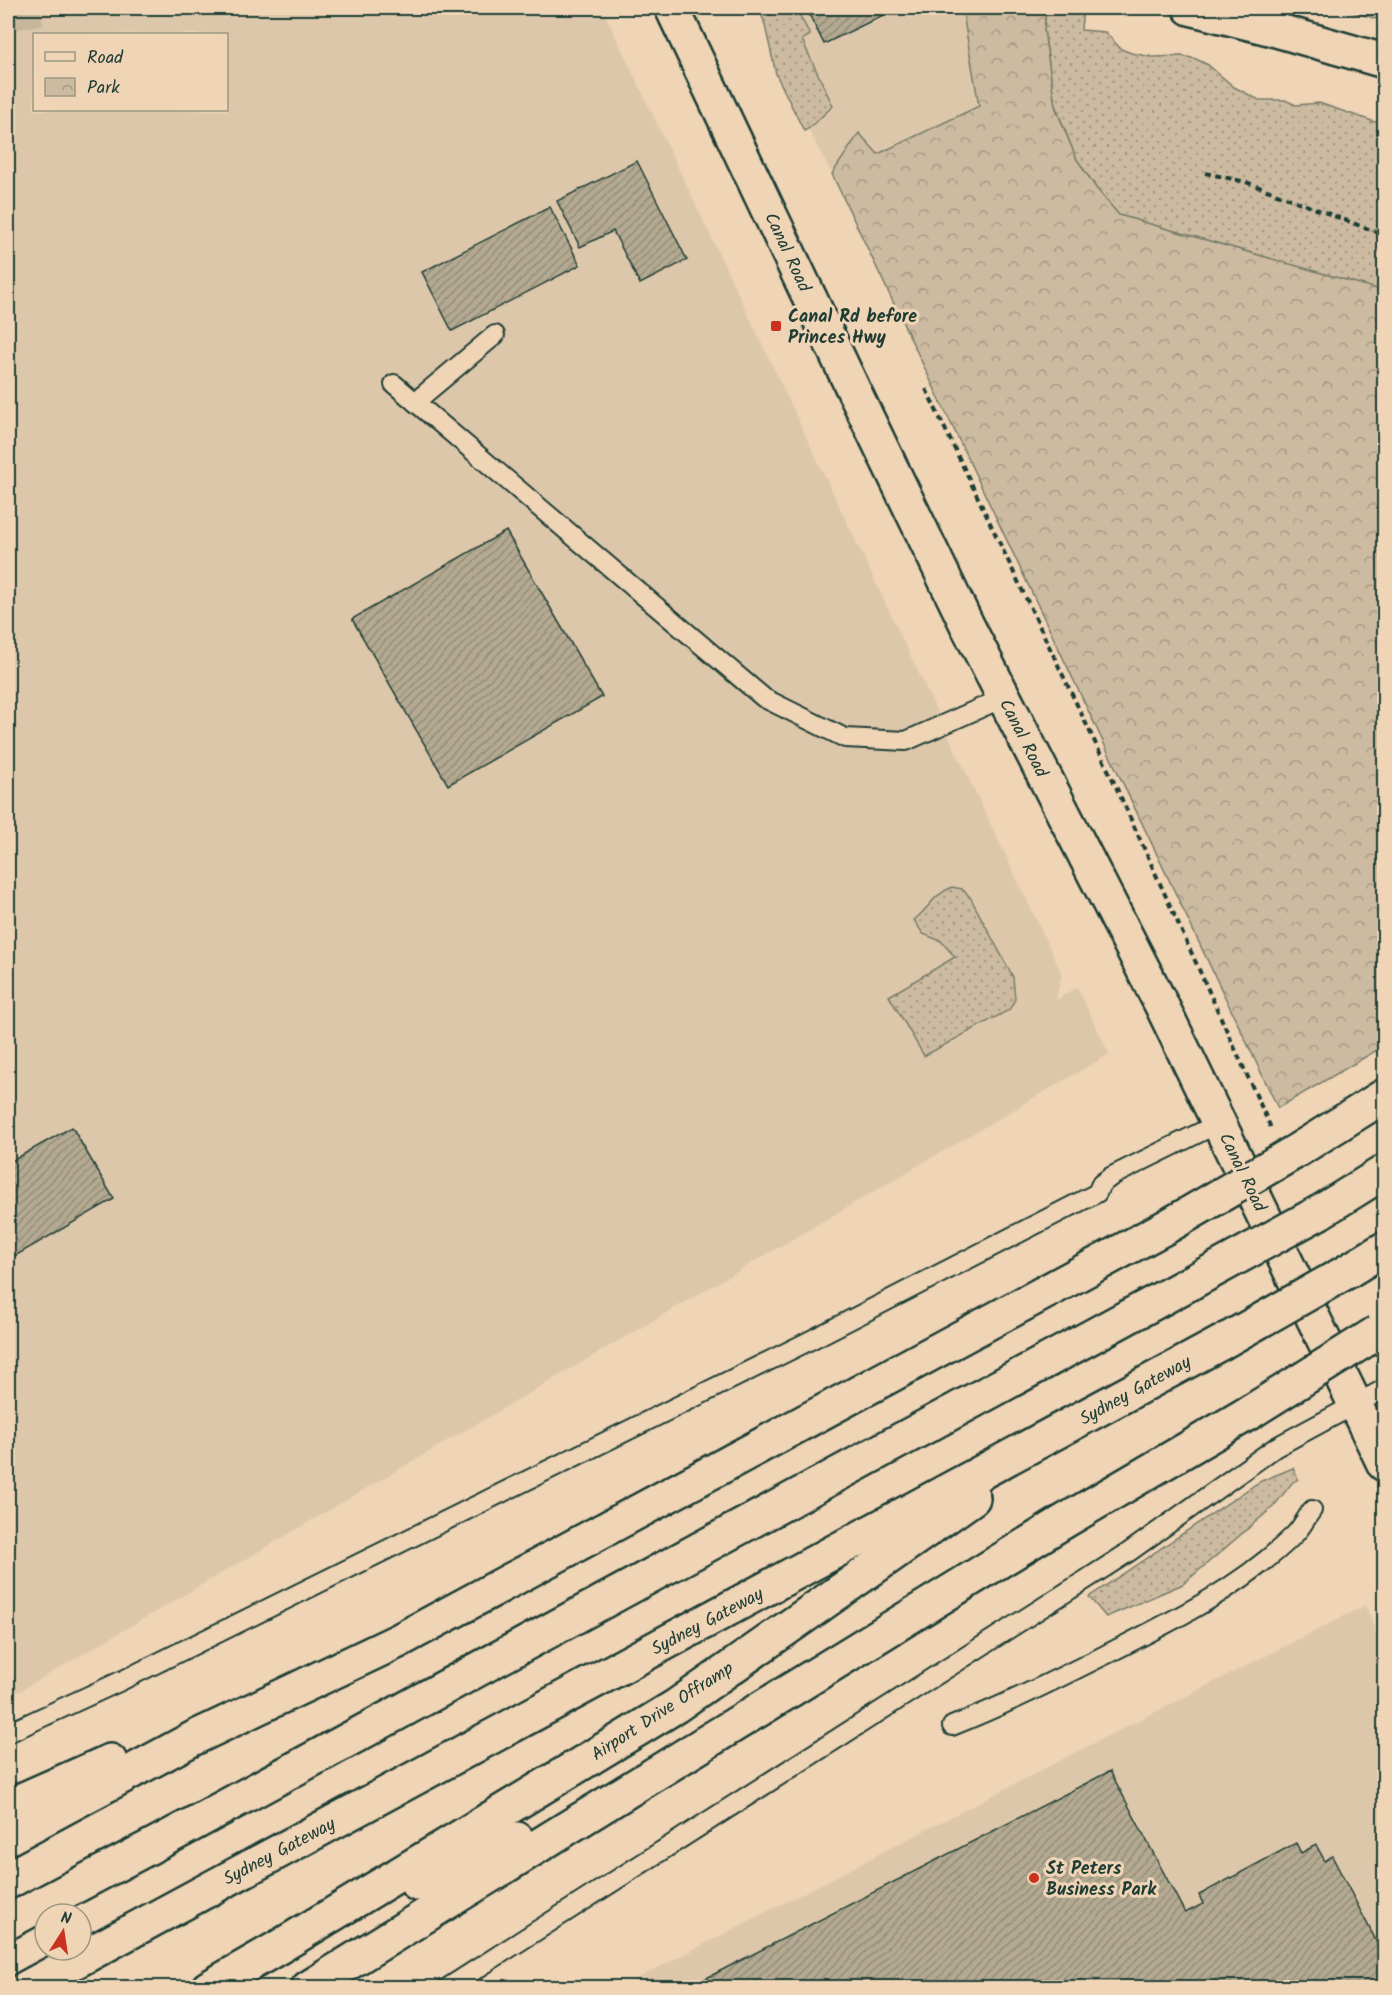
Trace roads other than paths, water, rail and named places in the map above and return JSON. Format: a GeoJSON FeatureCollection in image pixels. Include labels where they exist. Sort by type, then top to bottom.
{"type":"FeatureCollection","features":[{"type":"Feature","properties":{"kind":"main road","name":"Canal Road"},"geometry":{"type":"LineString","coordinates":[[672,8],[1003,698],[1162,1006],[1384,1464]]}},
{"type":"Feature","properties":{"kind":"main road"},"geometry":{"type":"LineString","coordinates":[[1190,8],[1384,61]]}},
{"type":"Feature","properties":{"kind":"main road"},"geometry":{"type":"LineString","coordinates":[[8,1838],[194,1738],[398,1641],[1166,1227],[1283,1144],[1384,1096]]}},
{"type":"Feature","properties":{"kind":"main road"},"geometry":{"type":"LineString","coordinates":[[8,1922],[182,1830],[1192,1282],[1320,1212],[1384,1172]]}},
{"type":"Feature","properties":{"kind":"main road","name":"Sydney Gateway"},"geometry":{"type":"LineString","coordinates":[[26,1988],[1100,1410],[1384,1249]]}},
{"type":"Feature","properties":{"kind":"main road"},"geometry":{"type":"LineString","coordinates":[[308,1988],[1063,1522],[1252,1411],[1381,1330]]}},
{"type":"Feature","properties":{"kind":"main road","name":"Airport Drive Offramp"},"geometry":{"type":"LineString","coordinates":[[208,1988],[676,1706],[1100,1410]]}},
{"type":"Feature","properties":{"kind":"main road"},"geometry":{"type":"LineString","coordinates":[[8,1806],[167,1736],[398,1641]]}},
{"type":"Feature","properties":{"kind":"main road"},"geometry":{"type":"LineString","coordinates":[[279,1947],[639,1784]]}},
{"type":"Feature","properties":{"kind":"main road"},"geometry":{"type":"LineString","coordinates":[[8,1908],[182,1830]]}},
{"type":"Feature","properties":{"kind":"lane"},"geometry":{"type":"LineString","coordinates":[[415,402],[495,335]]}},
{"type":"Feature","properties":{"kind":"lane"},"geometry":{"type":"LineString","coordinates":[[394,384],[764,698],[845,738],[906,741],[1003,698]]}},
{"type":"Feature","properties":{"kind":"lane"},"geometry":{"type":"LineString","coordinates":[[8,1733],[123,1680],[803,1344],[1097,1193],[1101,1184],[1112,1176],[1219,1123]]}},
{"type":"Feature","properties":{"kind":"lane"},"geometry":{"type":"LineString","coordinates":[[447,1988],[1129,1552],[1276,1447],[1384,1389]]}},
{"type":"Feature","properties":{"kind":"lane"},"geometry":{"type":"LineString","coordinates":[[952,1726],[1010,1702],[1182,1615],[1229,1586],[1266,1559],[1295,1534],[1312,1510]]}},
{"type":"Feature","properties":{"kind":"tunnel"},"geometry":{"type":"LineString","coordinates":[[8,14],[47,8]]}},
{"type":"Feature","properties":{"kind":"place","name":"Canal Rd before Princes Hwy"},"geometry":{"type":"Point","coordinates":[776,326]}},
{"type":"Feature","properties":{"kind":"place","name":"St Peters Business Park"},"geometry":{"type":"Point","coordinates":[1034,1878]}}]}
